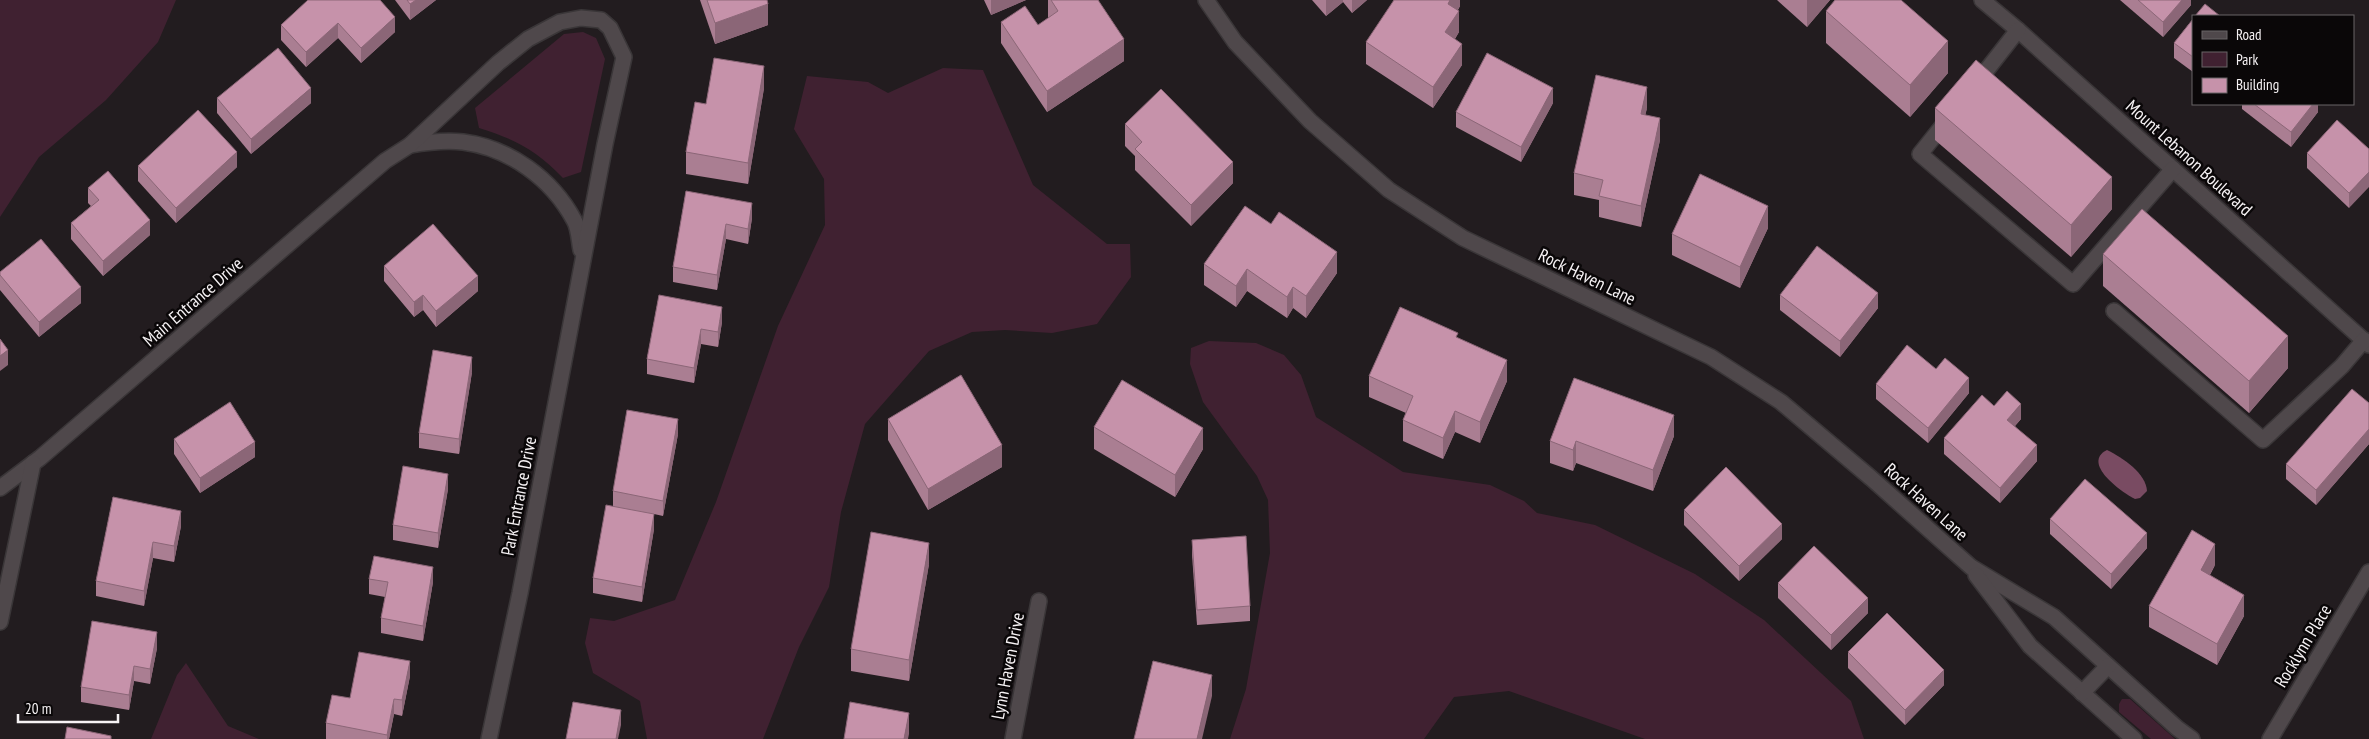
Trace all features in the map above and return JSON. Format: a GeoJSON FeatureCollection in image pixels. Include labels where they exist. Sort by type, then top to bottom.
{"type":"FeatureCollection","features":[{"type":"Feature","properties":{"kind":"street","name":"Rock Haven Lane"},"geometry":{"type":"LineString","coordinates":[[1206,0],[1235,42],[1303,113],[1389,190],[1463,238],[1711,357],[1781,402],[1871,478],[1971,567],[2054,617],[2192,739]]}},
{"type":"Feature","properties":{"kind":"street","name":"Mount Lebanon Boulevard"},"geometry":{"type":"LineString","coordinates":[[1982,0],[2018,30],[2366,342]]}},
{"type":"Feature","properties":{"kind":"street","name":"Main Entrance Drive"},"geometry":{"type":"LineString","coordinates":[[0,488],[33,463],[385,161],[410,145],[498,63],[528,39],[560,22],[581,18],[600,20],[610,28]]}},
{"type":"Feature","properties":{"kind":"street","name":"Park Entrance Drive"},"geometry":{"type":"LineString","coordinates":[[489,739],[520,594],[583,259],[624,57],[610,28]]}},
{"type":"Feature","properties":{"kind":"street"},"geometry":{"type":"LineString","coordinates":[[2018,30],[1920,154],[2073,284],[2173,169]]}},
{"type":"Feature","properties":{"kind":"street","name":"Main Entrance Drive"},"geometry":{"type":"LineString","coordinates":[[410,145],[442,141],[464,142],[492,148],[524,165]]}},
{"type":"Feature","properties":{"kind":"street","name":"Park Entrance Drive"},"geometry":{"type":"LineString","coordinates":[[524,165],[553,188],[576,222],[583,259]]}},
{"type":"Feature","properties":{"kind":"street"},"geometry":{"type":"LineString","coordinates":[[2114,311],[2263,440],[2366,342]]}},
{"type":"Feature","properties":{"kind":"street"},"geometry":{"type":"LineString","coordinates":[[0,622],[33,463]]}},
{"type":"Feature","properties":{"kind":"street","name":"Rock Haven Lane"},"geometry":{"type":"LineString","coordinates":[[1971,567],[2030,646],[2134,739]]}},
{"type":"Feature","properties":{"kind":"street","name":"Rocklynn Place"},"geometry":{"type":"LineString","coordinates":[[2270,739],[2369,572]]}},
{"type":"Feature","properties":{"kind":"street","name":"Lynn Haven Drive"},"geometry":{"type":"LineString","coordinates":[[1013,739],[1039,601]]}},
{"type":"Feature","properties":{"kind":"street"},"geometry":{"type":"LineString","coordinates":[[2082,693],[2108,666]]}},
{"type":"Feature","properties":{"kind":"green space"},"geometry":{"type":"Polygon","coordinates":[[[0,0],[176,0],[158,42],[106,100],[39,157],[0,217],[0,0]]]}},
{"type":"Feature","properties":{"kind":"green space"},"geometry":{"type":"Polygon","coordinates":[[[583,32],[596,38],[605,59],[581,172],[563,178],[544,160],[525,147],[479,128],[475,108],[564,34],[583,32]]]}},
{"type":"Feature","properties":{"kind":"green space"},"geometry":{"type":"Polygon","coordinates":[[[943,68],[983,70],[1033,185],[1107,244],[1130,244],[1131,277],[1097,324],[1052,333],[1005,330],[972,332],[929,351],[865,424],[841,512],[829,587],[799,647],[763,739],[647,739],[640,701],[593,673],[585,643],[590,618],[614,621],[675,600],[716,502],[778,326],[825,225],[824,179],[794,129],[807,76],[868,82],[888,93],[943,68]]]}},
{"type":"Feature","properties":{"kind":"green space"},"geometry":{"type":"Polygon","coordinates":[[[1209,341],[1256,343],[1284,355],[1301,375],[1316,417],[1403,472],[1490,485],[1524,501],[1537,513],[1595,525],[1695,574],[1764,620],[1851,701],[1864,739],[1645,739],[1509,691],[1454,697],[1424,739],[1230,739],[1246,689],[1270,553],[1268,500],[1257,476],[1203,402],[1190,364],[1191,348],[1209,341]]]}},
{"type":"Feature","properties":{"kind":"green space"},"geometry":{"type":"Polygon","coordinates":[[[186,663],[228,726],[259,739],[151,739],[177,675],[186,663]]]}},
{"type":"Feature","properties":{"kind":"green space"},"geometry":{"type":"Polygon","coordinates":[[[2122,699],[2130,699],[2175,739],[2151,739],[2119,712],[2119,704],[2122,699]]]}},
{"type":"Feature","properties":{"kind":"shaded area"},"geometry":{"type":"Polygon","coordinates":[[[2107,450],[2133,467],[2143,478],[2147,491],[2140,498],[2135,499],[2106,477],[2098,462],[2100,456],[2107,450]]]}},
{"type":"Feature","properties":{"kind":"building"},"geometry":{"type":"Polygon","coordinates":[[[308,0],[380,0],[395,17],[361,48],[338,23],[306,52],[281,25],[308,0]]]}},
{"type":"Feature","properties":{"kind":"building"},"geometry":{"type":"Polygon","coordinates":[[[407,0],[416,0],[410,4],[407,0]]]}},
{"type":"Feature","properties":{"kind":"building"},"geometry":{"type":"Polygon","coordinates":[[[707,0],[767,0],[768,4],[715,23],[707,0]]]}},
{"type":"Feature","properties":{"kind":"building"},"geometry":{"type":"Polygon","coordinates":[[[1051,0],[1098,0],[1124,39],[1047,91],[1001,22],[1025,6],[1038,25],[1058,11],[1051,0]]]}},
{"type":"Feature","properties":{"kind":"building"},"geometry":{"type":"Polygon","coordinates":[[[1394,0],[1450,0],[1448,4],[1459,11],[1445,32],[1462,44],[1433,87],[1366,42],[1394,0]]]}},
{"type":"Feature","properties":{"kind":"building"},"geometry":{"type":"Polygon","coordinates":[[[1835,0],[1901,0],[1948,41],[1910,85],[1826,11],[1835,0]]]}},
{"type":"Feature","properties":{"kind":"building"},"geometry":{"type":"Polygon","coordinates":[[[2138,0],[2182,0],[2163,22],[2138,0]]]}},
{"type":"Feature","properties":{"kind":"building"},"geometry":{"type":"Polygon","coordinates":[[[2205,4],[2219,15],[2196,15],[2205,4]]]}},
{"type":"Feature","properties":{"kind":"building"},"geometry":{"type":"Polygon","coordinates":[[[2192,20],[2192,56],[2174,43],[2192,20]]]}},
{"type":"Feature","properties":{"kind":"building"},"geometry":{"type":"Polygon","coordinates":[[[278,48],[311,88],[251,139],[217,98],[278,48]]]}},
{"type":"Feature","properties":{"kind":"building"},"geometry":{"type":"Polygon","coordinates":[[[1487,53],[1553,88],[1521,147],[1456,112],[1487,53]]]}},
{"type":"Feature","properties":{"kind":"building"},"geometry":{"type":"Polygon","coordinates":[[[714,58],[764,66],[748,163],[686,152],[695,102],[706,104],[714,58]]]}},
{"type":"Feature","properties":{"kind":"building"},"geometry":{"type":"Polygon","coordinates":[[[1976,60],[2112,177],[2071,225],[1935,108],[1976,60]]]}},
{"type":"Feature","properties":{"kind":"building"},"geometry":{"type":"Polygon","coordinates":[[[1596,75],[1647,87],[1641,114],[1660,118],[1641,206],[1599,196],[1603,180],[1574,173],[1596,75]]]}},
{"type":"Feature","properties":{"kind":"building"},"geometry":{"type":"Polygon","coordinates":[[[1161,89],[1233,162],[1191,205],[1135,149],[1142,142],[1125,124],[1161,89]]]}},
{"type":"Feature","properties":{"kind":"building"},"geometry":{"type":"Polygon","coordinates":[[[2255,105],[2312,105],[2291,132],[2255,105]]]}},
{"type":"Feature","properties":{"kind":"building"},"geometry":{"type":"Polygon","coordinates":[[[198,110],[237,152],[176,208],[138,166],[198,110]]]}},
{"type":"Feature","properties":{"kind":"building"},"geometry":{"type":"Polygon","coordinates":[[[2337,120],[2369,149],[2369,172],[2349,193],[2307,153],[2337,120]]]}},
{"type":"Feature","properties":{"kind":"building"},"geometry":{"type":"Polygon","coordinates":[[[108,171],[150,220],[103,261],[71,223],[99,200],[88,188],[108,171]]]}},
{"type":"Feature","properties":{"kind":"building"},"geometry":{"type":"Polygon","coordinates":[[[1700,174],[1768,206],[1740,267],[1672,234],[1700,174]]]}},
{"type":"Feature","properties":{"kind":"building"},"geometry":{"type":"Polygon","coordinates":[[[686,191],[752,203],[748,229],[726,224],[717,275],[673,267],[686,191]]]}},
{"type":"Feature","properties":{"kind":"building"},"geometry":{"type":"Polygon","coordinates":[[[1245,206],[1271,224],[1279,212],[1337,252],[1306,296],[1293,287],[1287,297],[1247,269],[1236,286],[1204,264],[1245,206]]]}},
{"type":"Feature","properties":{"kind":"building"},"geometry":{"type":"Polygon","coordinates":[[[2142,209],[2288,336],[2249,381],[2103,254],[2142,209]]]}},
{"type":"Feature","properties":{"kind":"building"},"geometry":{"type":"Polygon","coordinates":[[[433,224],[478,276],[436,311],[423,295],[414,302],[384,266],[433,224]]]}},
{"type":"Feature","properties":{"kind":"building"},"geometry":{"type":"Polygon","coordinates":[[[41,239],[81,287],[39,322],[0,275],[0,272],[41,239]]]}},
{"type":"Feature","properties":{"kind":"building"},"geometry":{"type":"Polygon","coordinates":[[[1817,246],[1878,293],[1840,341],[1780,295],[1817,246]]]}},
{"type":"Feature","properties":{"kind":"building"},"geometry":{"type":"Polygon","coordinates":[[[659,295],[722,307],[718,332],[701,329],[694,368],[647,359],[659,295]]]}},
{"type":"Feature","properties":{"kind":"building"},"geometry":{"type":"Polygon","coordinates":[[[1400,307],[1458,333],[1456,337],[1507,360],[1480,422],[1455,411],[1443,438],[1403,420],[1413,396],[1369,376],[1400,307]]]}},
{"type":"Feature","properties":{"kind":"building"},"geometry":{"type":"Polygon","coordinates":[[[0,339],[8,350],[0,356],[0,339]]]}},
{"type":"Feature","properties":{"kind":"building"},"geometry":{"type":"Polygon","coordinates":[[[1907,345],[1936,369],[1945,358],[1969,378],[1928,428],[1876,384],[1907,345]]]}},
{"type":"Feature","properties":{"kind":"building"},"geometry":{"type":"Polygon","coordinates":[[[433,350],[472,357],[459,439],[419,433],[433,350]]]}},
{"type":"Feature","properties":{"kind":"building"},"geometry":{"type":"Polygon","coordinates":[[[961,375],[1002,445],[928,489],[888,419],[961,375]]]}},
{"type":"Feature","properties":{"kind":"building"},"geometry":{"type":"Polygon","coordinates":[[[1574,378],[1674,415],[1653,470],[1576,441],[1573,450],[1550,441],[1574,378]]]}},
{"type":"Feature","properties":{"kind":"building"},"geometry":{"type":"Polygon","coordinates":[[[1122,380],[1203,428],[1175,475],[1094,427],[1122,380]]]}},
{"type":"Feature","properties":{"kind":"building"},"geometry":{"type":"Polygon","coordinates":[[[2352,389],[2369,403],[2369,429],[2316,490],[2286,464],[2352,389]]]}},
{"type":"Feature","properties":{"kind":"building"},"geometry":{"type":"Polygon","coordinates":[[[2007,391],[2021,404],[2007,420],[2037,445],[2000,488],[1944,438],[1982,395],[1994,406],[2007,391]]]}},
{"type":"Feature","properties":{"kind":"building"},"geometry":{"type":"Polygon","coordinates":[[[230,402],[255,442],[200,478],[174,439],[230,402]]]}},
{"type":"Feature","properties":{"kind":"building"},"geometry":{"type":"Polygon","coordinates":[[[627,410],[678,419],[663,501],[613,491],[627,410]]]}},
{"type":"Feature","properties":{"kind":"building"},"geometry":{"type":"Polygon","coordinates":[[[403,466],[448,474],[438,533],[393,525],[403,466]]]}},
{"type":"Feature","properties":{"kind":"building"},"geometry":{"type":"Polygon","coordinates":[[[1726,467],[1782,524],[1739,566],[1684,510],[1726,467]]]}},
{"type":"Feature","properties":{"kind":"building"},"geometry":{"type":"Polygon","coordinates":[[[2085,479],[2147,533],[2111,574],[2050,519],[2085,479]]]}},
{"type":"Feature","properties":{"kind":"building"},"geometry":{"type":"Polygon","coordinates":[[[113,497],[181,511],[174,546],[153,542],[144,591],[96,581],[113,497]]]}},
{"type":"Feature","properties":{"kind":"building"},"geometry":{"type":"Polygon","coordinates":[[[606,505],[654,514],[642,587],[593,578],[606,505]]]}},
{"type":"Feature","properties":{"kind":"building"},"geometry":{"type":"Polygon","coordinates":[[[2192,530],[2215,544],[2201,570],[2244,595],[2217,644],[2149,606],[2192,530]]]}},
{"type":"Feature","properties":{"kind":"building"},"geometry":{"type":"Polygon","coordinates":[[[871,532],[929,543],[909,660],[851,649],[871,532]]]}},
{"type":"Feature","properties":{"kind":"building"},"geometry":{"type":"Polygon","coordinates":[[[1246,536],[1250,606],[1197,610],[1192,540],[1246,536]]]}},
{"type":"Feature","properties":{"kind":"building"},"geometry":{"type":"Polygon","coordinates":[[[1814,546],[1868,598],[1831,635],[1778,583],[1814,546]]]}},
{"type":"Feature","properties":{"kind":"building"},"geometry":{"type":"Polygon","coordinates":[[[374,556],[433,567],[423,626],[381,618],[388,582],[369,579],[374,556]]]}},
{"type":"Feature","properties":{"kind":"building"},"geometry":{"type":"Polygon","coordinates":[[[1887,613],[1944,670],[1905,710],[1848,652],[1887,613]]]}},
{"type":"Feature","properties":{"kind":"building"},"geometry":{"type":"Polygon","coordinates":[[[92,621],[157,632],[150,669],[134,666],[129,695],[81,687],[92,621]]]}},
{"type":"Feature","properties":{"kind":"building"},"geometry":{"type":"Polygon","coordinates":[[[359,652],[410,661],[402,700],[394,699],[387,735],[326,723],[332,695],[350,698],[359,652]]]}},
{"type":"Feature","properties":{"kind":"building"},"geometry":{"type":"Polygon","coordinates":[[[1153,661],[1212,675],[1197,739],[1134,739],[1153,661]]]}},
{"type":"Feature","properties":{"kind":"building"},"geometry":{"type":"Polygon","coordinates":[[[573,702],[621,710],[616,739],[566,739],[573,702]]]}},
{"type":"Feature","properties":{"kind":"building"},"geometry":{"type":"Polygon","coordinates":[[[850,702],[909,713],[904,739],[844,739],[850,702]]]}},
{"type":"Feature","properties":{"kind":"building"},"geometry":{"type":"Polygon","coordinates":[[[67,727],[111,736],[111,739],[65,739],[67,727]]]}}]}
